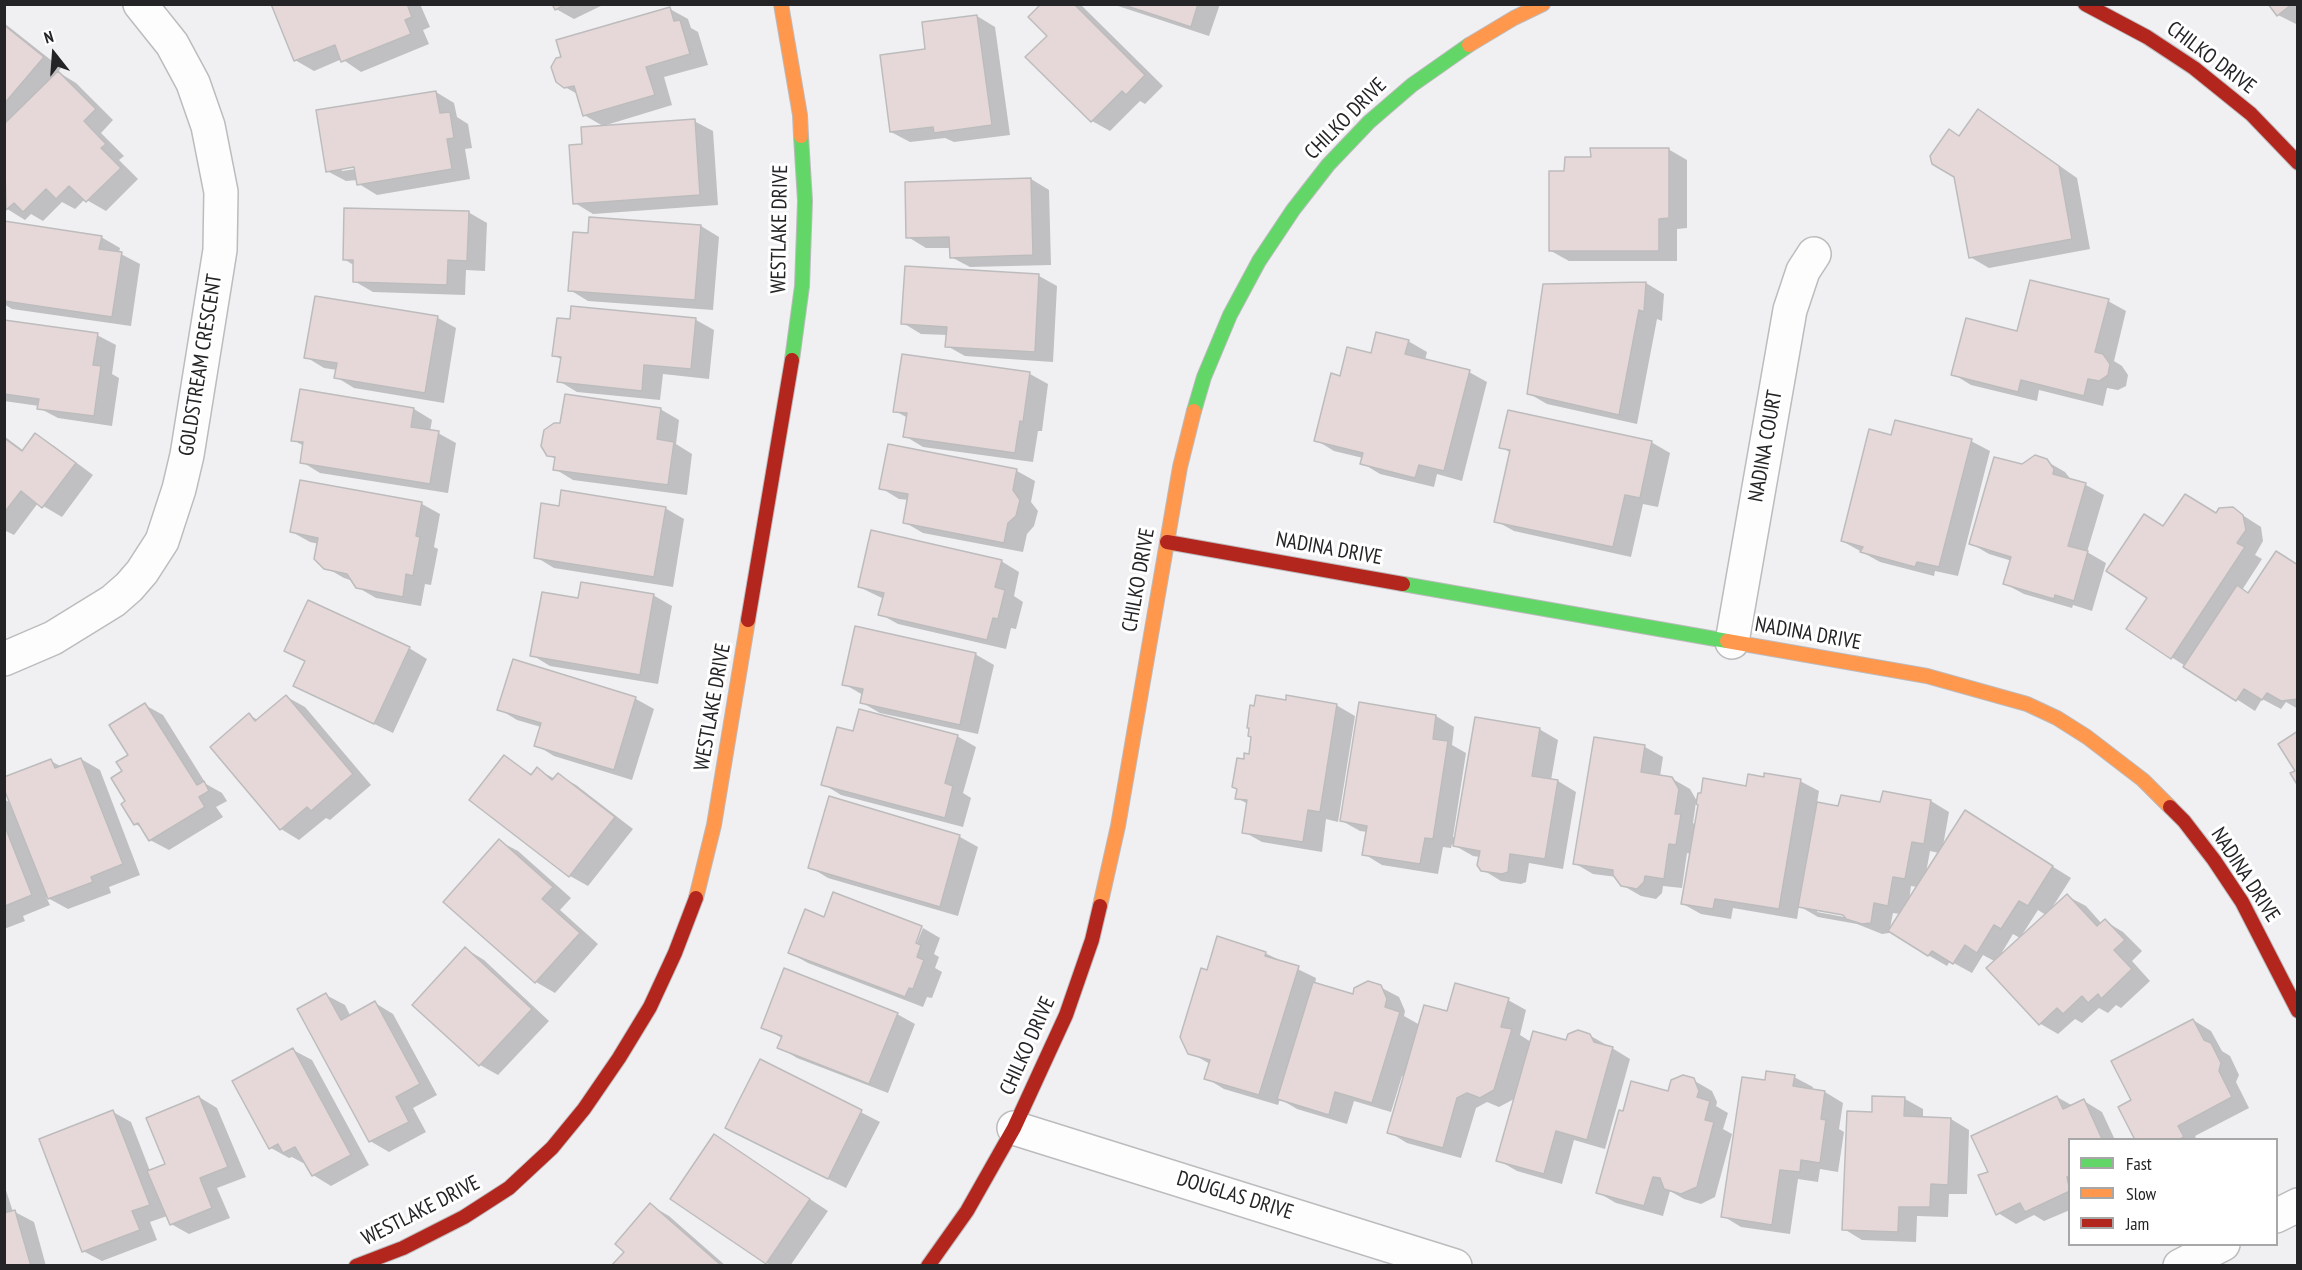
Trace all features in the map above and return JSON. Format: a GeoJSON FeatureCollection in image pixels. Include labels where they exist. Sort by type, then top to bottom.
{"type":"FeatureCollection","features":[{"type":"Feature","properties":{"kind":"street","name":"GOLDSTREAM CRESCENT"},"geometry":{"type":"LineString","coordinates":[[4,659],[53,639],[94,614],[129,587],[142,572],[162,541],[179,489],[187,455],[220,250],[221,192],[208,126],[193,82],[172,44],[140,4]]}},
{"type":"Feature","properties":{"kind":"street","name":"WESTLAKE DRIVE"},"geometry":{"type":"LineString","coordinates":[[356,1266],[403,1248],[464,1217],[509,1188],[552,1148],[596,1092],[650,1007],[675,953],[699,889],[714,825],[790,372],[802,286],[805,201],[800,115],[781,4]]}},
{"type":"Feature","properties":{"kind":"street","name":"CHILKO DRIVE"},"geometry":{"type":"LineString","coordinates":[[928,1266],[967,1211],[1014,1128],[1065,1015],[1086,959],[1103,900],[1120,814],[1189,427],[1210,360],[1244,288],[1287,217],[1347,144],[1405,90],[1432,69],[1474,40],[1543,4]]}},
{"type":"Feature","properties":{"kind":"street","name":"CHILKO DRIVE"},"geometry":{"type":"LineString","coordinates":[[2085,4],[2147,37],[2194,68],[2251,114],[2298,164]]}},
{"type":"Feature","properties":{"kind":"street","name":"NADINA COURT"},"geometry":{"type":"LineString","coordinates":[[1732,642],[1790,310],[1803,271],[1814,254]]}},
{"type":"Feature","properties":{"kind":"street","name":"NADINA DRIVE"},"geometry":{"type":"LineString","coordinates":[[1167,542],[1927,676],[1973,687],[2027,704],[2057,718],[2087,737],[2143,780],[2184,821],[2242,902],[2298,1011]]}},
{"type":"Feature","properties":{"kind":"street","name":"DOUGLAS DRIVE"},"geometry":{"type":"LineString","coordinates":[[1014,1128],[1455,1266]]}},
{"type":"Feature","properties":{"kind":"street"},"geometry":{"type":"LineString","coordinates":[[2278,1215],[2298,1205]]}},
{"type":"Feature","properties":{"kind":"street"},"geometry":{"type":"LineString","coordinates":[[2180,1266],[2221,1246]]}},
{"type":"Feature","properties":{"kind":"building"},"geometry":{"type":"Polygon","coordinates":[[[271,4],[407,4],[412,17],[405,20],[411,34],[341,62],[335,45],[294,61],[271,4]]]}},
{"type":"Feature","properties":{"kind":"building"},"geometry":{"type":"Polygon","coordinates":[[[552,4],[566,4],[555,10],[552,4]]]}},
{"type":"Feature","properties":{"kind":"building"},"geometry":{"type":"Polygon","coordinates":[[[1041,4],[1074,4],[1145,75],[1126,95],[1122,91],[1091,122],[1025,57],[1047,36],[1028,17],[1041,4]]]}},
{"type":"Feature","properties":{"kind":"building"},"geometry":{"type":"Polygon","coordinates":[[[1121,4],[1198,4],[1191,27],[1121,4]]]}},
{"type":"Feature","properties":{"kind":"building"},"geometry":{"type":"Polygon","coordinates":[[[2268,4],[2292,4],[2277,16],[2268,4]]]}},
{"type":"Feature","properties":{"kind":"building"},"geometry":{"type":"Polygon","coordinates":[[[670,7],[674,21],[680,20],[690,54],[646,67],[655,95],[583,116],[574,86],[564,88],[556,82],[551,67],[556,58],[561,57],[556,40],[670,7]]]}},
{"type":"Feature","properties":{"kind":"building"},"geometry":{"type":"Polygon","coordinates":[[[977,15],[992,125],[934,133],[933,127],[890,132],[880,55],[925,49],[922,22],[977,15]]]}},
{"type":"Feature","properties":{"kind":"building"},"geometry":{"type":"Polygon","coordinates":[[[4,25],[44,57],[4,104],[4,25]]]}},
{"type":"Feature","properties":{"kind":"building"},"geometry":{"type":"Polygon","coordinates":[[[58,71],[96,109],[84,121],[106,144],[101,148],[121,168],[86,202],[69,186],[56,199],[46,189],[23,212],[14,203],[6,210],[4,124],[58,71]]]}},
{"type":"Feature","properties":{"kind":"building"},"geometry":{"type":"Polygon","coordinates":[[[436,91],[440,113],[450,112],[454,138],[447,139],[452,169],[357,185],[354,167],[326,172],[316,110],[436,91]]]}},
{"type":"Feature","properties":{"kind":"building"},"geometry":{"type":"Polygon","coordinates":[[[1978,109],[2059,166],[2072,239],[1969,258],[1954,177],[1932,164],[1930,156],[1949,129],[1959,136],[1978,109]]]}},
{"type":"Feature","properties":{"kind":"building"},"geometry":{"type":"Polygon","coordinates":[[[695,119],[700,195],[573,204],[569,145],[582,144],[581,127],[695,119]]]}},
{"type":"Feature","properties":{"kind":"building"},"geometry":{"type":"Polygon","coordinates":[[[1590,148],[1669,148],[1669,218],[1659,219],[1659,251],[1549,251],[1549,171],[1564,171],[1565,157],[1591,157],[1590,148]]]}},
{"type":"Feature","properties":{"kind":"building"},"geometry":{"type":"Polygon","coordinates":[[[1031,178],[1033,255],[950,258],[949,237],[906,238],[905,182],[1031,178]]]}},
{"type":"Feature","properties":{"kind":"building"},"geometry":{"type":"Polygon","coordinates":[[[344,208],[469,211],[467,261],[448,260],[447,285],[353,282],[353,260],[343,260],[344,208]]]}},
{"type":"Feature","properties":{"kind":"building"},"geometry":{"type":"Polygon","coordinates":[[[589,217],[701,225],[695,300],[568,291],[573,232],[588,233],[589,217]]]}},
{"type":"Feature","properties":{"kind":"building"},"geometry":{"type":"Polygon","coordinates":[[[4,221],[102,236],[99,249],[122,252],[112,317],[4,301],[4,221]]]}},
{"type":"Feature","properties":{"kind":"building"},"geometry":{"type":"Polygon","coordinates":[[[905,266],[1039,274],[1035,352],[945,347],[947,327],[901,324],[905,266]]]}},
{"type":"Feature","properties":{"kind":"building"},"geometry":{"type":"Polygon","coordinates":[[[2030,280],[2109,299],[2095,352],[2103,354],[2110,364],[2108,375],[2099,381],[2088,379],[2084,396],[2021,380],[2018,392],[1951,375],[1966,318],[2017,331],[2030,280]]]}},
{"type":"Feature","properties":{"kind":"building"},"geometry":{"type":"Polygon","coordinates":[[[1646,282],[1644,312],[1639,310],[1619,415],[1527,394],[1543,284],[1646,282]]]}},
{"type":"Feature","properties":{"kind":"building"},"geometry":{"type":"Polygon","coordinates":[[[315,296],[438,316],[425,393],[334,378],[337,363],[304,358],[315,296]]]}},
{"type":"Feature","properties":{"kind":"building"},"geometry":{"type":"Polygon","coordinates":[[[571,306],[696,318],[691,369],[644,365],[642,391],[557,382],[561,357],[552,356],[557,318],[570,319],[571,306]]]}},
{"type":"Feature","properties":{"kind":"building"},"geometry":{"type":"Polygon","coordinates":[[[4,320],[98,333],[93,365],[101,366],[94,416],[37,409],[39,399],[4,394],[4,320]]]}},
{"type":"Feature","properties":{"kind":"building"},"geometry":{"type":"Polygon","coordinates":[[[1376,332],[1409,340],[1405,354],[1470,370],[1444,471],[1419,465],[1415,478],[1360,464],[1363,453],[1314,441],[1331,373],[1340,376],[1347,347],[1371,353],[1376,332]]]}},
{"type":"Feature","properties":{"kind":"building"},"geometry":{"type":"Polygon","coordinates":[[[902,354],[1030,372],[1023,422],[1020,421],[1015,453],[903,437],[907,413],[893,412],[902,354]]]}},
{"type":"Feature","properties":{"kind":"building"},"geometry":{"type":"Polygon","coordinates":[[[300,389],[414,408],[411,427],[439,431],[430,484],[300,463],[303,442],[291,441],[300,389]]]}},
{"type":"Feature","properties":{"kind":"building"},"geometry":{"type":"Polygon","coordinates":[[[565,394],[661,408],[657,439],[674,442],[668,485],[553,470],[555,457],[547,456],[541,446],[544,430],[554,423],[560,423],[565,394]]]}},
{"type":"Feature","properties":{"kind":"building"},"geometry":{"type":"Polygon","coordinates":[[[1508,410],[1652,441],[1640,498],[1625,495],[1613,547],[1494,522],[1510,450],[1499,448],[1508,410]]]}},
{"type":"Feature","properties":{"kind":"building"},"geometry":{"type":"Polygon","coordinates":[[[1895,420],[1972,439],[1939,567],[1917,562],[1915,567],[1860,552],[1863,547],[1841,541],[1869,429],[1891,435],[1895,420]]]}},
{"type":"Feature","properties":{"kind":"building"},"geometry":{"type":"Polygon","coordinates":[[[35,433],[76,463],[42,508],[21,491],[4,513],[4,438],[22,451],[35,433]]]}},
{"type":"Feature","properties":{"kind":"building"},"geometry":{"type":"Polygon","coordinates":[[[888,444],[1017,469],[1013,490],[1020,500],[1016,516],[1008,523],[1004,543],[903,523],[908,494],[879,489],[888,444]]]}},
{"type":"Feature","properties":{"kind":"building"},"geometry":{"type":"Polygon","coordinates":[[[2035,455],[2047,459],[2054,469],[2053,474],[2086,483],[2068,546],[2088,551],[2074,601],[2055,595],[2054,599],[2003,584],[2011,557],[1969,544],[1994,457],[2022,464],[2035,455]]]}},
{"type":"Feature","properties":{"kind":"building"},"geometry":{"type":"Polygon","coordinates":[[[300,480],[422,502],[416,536],[420,537],[413,576],[406,574],[403,597],[356,588],[347,574],[324,569],[314,559],[318,538],[290,532],[300,480]]]}},
{"type":"Feature","properties":{"kind":"building"},"geometry":{"type":"Polygon","coordinates":[[[561,490],[666,507],[654,577],[534,558],[541,503],[559,506],[561,490]]]}},
{"type":"Feature","properties":{"kind":"building"},"geometry":{"type":"Polygon","coordinates":[[[2185,494],[2216,513],[2219,508],[2233,507],[2243,515],[2246,530],[2237,543],[2245,547],[2171,659],[2126,629],[2147,598],[2106,571],[2144,514],[2163,526],[2185,494]]]}},
{"type":"Feature","properties":{"kind":"building"},"geometry":{"type":"Polygon","coordinates":[[[871,530],[1002,560],[995,587],[1005,590],[998,619],[993,618],[987,640],[878,615],[884,593],[858,587],[871,530]]]}},
{"type":"Feature","properties":{"kind":"building"},"geometry":{"type":"Polygon","coordinates":[[[2276,551],[2298,565],[2298,699],[2281,701],[2267,693],[2262,700],[2244,689],[2236,701],[2183,667],[2237,585],[2248,593],[2276,551]]]}},
{"type":"Feature","properties":{"kind":"building"},"geometry":{"type":"Polygon","coordinates":[[[581,582],[654,594],[640,675],[530,656],[542,592],[578,598],[581,582]]]}},
{"type":"Feature","properties":{"kind":"building"},"geometry":{"type":"Polygon","coordinates":[[[308,600],[410,647],[374,724],[293,686],[305,661],[284,651],[308,600]]]}},
{"type":"Feature","properties":{"kind":"building"},"geometry":{"type":"Polygon","coordinates":[[[855,626],[976,653],[960,725],[860,703],[863,689],[842,685],[855,626]]]}},
{"type":"Feature","properties":{"kind":"building"},"geometry":{"type":"Polygon","coordinates":[[[513,659],[636,697],[614,770],[534,746],[541,723],[497,710],[513,659]]]}},
{"type":"Feature","properties":{"kind":"building"},"geometry":{"type":"Polygon","coordinates":[[[286,695],[353,774],[311,811],[307,807],[280,830],[210,747],[249,713],[255,721],[286,695]]]}},
{"type":"Feature","properties":{"kind":"building"},"geometry":{"type":"Polygon","coordinates":[[[1256,695],[1286,700],[1286,695],[1337,704],[1320,812],[1308,810],[1303,842],[1242,833],[1247,800],[1235,799],[1237,789],[1232,787],[1237,758],[1244,759],[1244,753],[1249,754],[1251,737],[1248,736],[1249,728],[1247,728],[1250,705],[1254,706],[1256,695]]]}},
{"type":"Feature","properties":{"kind":"building"},"geometry":{"type":"Polygon","coordinates":[[[1359,702],[1436,715],[1433,739],[1448,741],[1433,839],[1425,838],[1420,864],[1362,855],[1367,826],[1340,821],[1359,702]]]}},
{"type":"Feature","properties":{"kind":"building"},"geometry":{"type":"Polygon","coordinates":[[[145,703],[197,785],[204,781],[209,791],[199,797],[205,807],[149,841],[138,823],[134,825],[121,804],[125,801],[111,778],[122,771],[116,762],[128,755],[109,725],[145,703]]]}},
{"type":"Feature","properties":{"kind":"building"},"geometry":{"type":"Polygon","coordinates":[[[859,709],[958,735],[945,783],[953,786],[945,818],[821,785],[837,727],[853,731],[859,709]]]}},
{"type":"Feature","properties":{"kind":"building"},"geometry":{"type":"Polygon","coordinates":[[[1475,717],[1540,728],[1532,776],[1558,780],[1545,859],[1510,854],[1508,872],[1502,874],[1481,871],[1477,865],[1480,851],[1453,846],[1475,717]]]}},
{"type":"Feature","properties":{"kind":"building"},"geometry":{"type":"Polygon","coordinates":[[[2298,731],[2298,786],[2290,773],[2295,771],[2278,744],[2298,731]]]}},
{"type":"Feature","properties":{"kind":"building"},"geometry":{"type":"Polygon","coordinates":[[[1594,737],[1645,745],[1641,772],[1672,777],[1679,789],[1675,814],[1681,814],[1676,845],[1669,844],[1664,879],[1645,876],[1644,882],[1637,889],[1621,886],[1613,875],[1613,870],[1573,864],[1594,737]]]}},
{"type":"Feature","properties":{"kind":"building"},"geometry":{"type":"Polygon","coordinates":[[[504,755],[531,775],[537,767],[552,780],[558,773],[615,817],[569,877],[469,800],[504,755]]]}},
{"type":"Feature","properties":{"kind":"building"},"geometry":{"type":"Polygon","coordinates":[[[81,758],[123,864],[91,877],[93,882],[48,899],[4,789],[4,777],[51,759],[55,768],[81,758]]]}},
{"type":"Feature","properties":{"kind":"building"},"geometry":{"type":"Polygon","coordinates":[[[1764,773],[1801,779],[1779,909],[1715,899],[1713,909],[1681,904],[1698,805],[1696,804],[1698,793],[1701,793],[1703,778],[1746,786],[1748,774],[1764,777],[1764,773]]]}},
{"type":"Feature","properties":{"kind":"building"},"geometry":{"type":"Polygon","coordinates":[[[1883,791],[1931,800],[1924,844],[1912,842],[1905,879],[1893,877],[1888,906],[1874,903],[1871,923],[1862,924],[1846,919],[1843,915],[1798,907],[1817,802],[1838,806],[1841,795],[1880,802],[1883,791]]]}},
{"type":"Feature","properties":{"kind":"building"},"geometry":{"type":"Polygon","coordinates":[[[829,796],[960,835],[940,907],[808,868],[829,796]]]}},
{"type":"Feature","properties":{"kind":"building"},"geometry":{"type":"Polygon","coordinates":[[[1965,810],[2053,866],[2028,906],[2019,901],[2001,929],[1994,925],[1977,953],[1965,945],[1953,964],[1932,951],[1928,956],[1888,931],[1965,810]]]}},
{"type":"Feature","properties":{"kind":"building"},"geometry":{"type":"Polygon","coordinates":[[[4,824],[32,895],[5,906],[7,911],[4,912],[4,824]]]}},
{"type":"Feature","properties":{"kind":"building"},"geometry":{"type":"Polygon","coordinates":[[[499,839],[553,887],[542,899],[580,933],[535,983],[443,902],[499,839]]]}},
{"type":"Feature","properties":{"kind":"building"},"geometry":{"type":"Polygon","coordinates":[[[833,892],[922,926],[916,943],[921,945],[917,957],[924,960],[913,989],[909,988],[905,997],[788,953],[805,909],[824,917],[833,892]]]}},
{"type":"Feature","properties":{"kind":"building"},"geometry":{"type":"Polygon","coordinates":[[[2067,894],[2097,926],[2105,919],[2125,940],[2114,950],[2132,969],[2101,999],[2098,994],[2088,1003],[2082,996],[2063,1014],[2057,1008],[2039,1025],[1986,968],[2067,894]]]}},
{"type":"Feature","properties":{"kind":"building"},"geometry":{"type":"Polygon","coordinates":[[[1217,936],[1266,952],[1265,956],[1299,966],[1259,1095],[1204,1079],[1210,1060],[1188,1054],[1180,1037],[1201,968],[1207,970],[1217,936]]]}},
{"type":"Feature","properties":{"kind":"building"},"geometry":{"type":"Polygon","coordinates":[[[465,947],[532,1009],[479,1066],[412,1005],[465,947]]]}},
{"type":"Feature","properties":{"kind":"building"},"geometry":{"type":"Polygon","coordinates":[[[784,968],[898,1013],[869,1084],[777,1048],[782,1036],[761,1028],[784,968]]]}},
{"type":"Feature","properties":{"kind":"building"},"geometry":{"type":"Polygon","coordinates":[[[1368,981],[1381,985],[1387,999],[1385,1007],[1400,1012],[1372,1103],[1335,1092],[1329,1115],[1277,1099],[1313,982],[1353,994],[1354,988],[1368,981]]]}},
{"type":"Feature","properties":{"kind":"building"},"geometry":{"type":"Polygon","coordinates":[[[1455,983],[1509,998],[1501,1027],[1512,1029],[1494,1090],[1480,1098],[1467,1093],[1457,1098],[1443,1148],[1387,1133],[1424,1005],[1447,1011],[1455,983]]]}},
{"type":"Feature","properties":{"kind":"building"},"geometry":{"type":"Polygon","coordinates":[[[326,993],[341,1020],[375,1001],[420,1084],[396,1097],[409,1122],[369,1142],[297,1009],[326,993]]]}},
{"type":"Feature","properties":{"kind":"building"},"geometry":{"type":"Polygon","coordinates":[[[2193,1019],[2204,1040],[2211,1043],[2221,1063],[2219,1071],[2232,1097],[2178,1126],[2184,1137],[2182,1138],[2134,1138],[2118,1107],[2131,1100],[2111,1061],[2193,1019]]]}},
{"type":"Feature","properties":{"kind":"building"},"geometry":{"type":"Polygon","coordinates":[[[1578,1030],[1590,1034],[1594,1042],[1613,1047],[1587,1140],[1556,1131],[1544,1174],[1496,1161],[1533,1031],[1566,1040],[1568,1034],[1578,1030]]]}},
{"type":"Feature","properties":{"kind":"building"},"geometry":{"type":"Polygon","coordinates":[[[293,1048],[351,1155],[312,1176],[295,1147],[283,1153],[278,1144],[269,1149],[232,1081],[293,1048]]]}},
{"type":"Feature","properties":{"kind":"building"},"geometry":{"type":"Polygon","coordinates":[[[760,1059],[862,1110],[828,1179],[725,1128],[760,1059]]]}},
{"type":"Feature","properties":{"kind":"building"},"geometry":{"type":"Polygon","coordinates":[[[1766,1071],[1795,1075],[1793,1086],[1825,1091],[1821,1119],[1826,1120],[1820,1163],[1801,1160],[1800,1172],[1780,1170],[1772,1225],[1721,1217],[1742,1077],[1765,1080],[1766,1071]]]}},
{"type":"Feature","properties":{"kind":"building"},"geometry":{"type":"Polygon","coordinates":[[[1683,1075],[1694,1078],[1699,1091],[1697,1097],[1710,1101],[1705,1120],[1714,1122],[1697,1187],[1681,1194],[1664,1189],[1660,1178],[1653,1177],[1644,1206],[1596,1193],[1619,1110],[1623,1111],[1631,1081],[1668,1091],[1671,1080],[1683,1075]]]}},
{"type":"Feature","properties":{"kind":"building"},"geometry":{"type":"Polygon","coordinates":[[[199,1096],[228,1167],[200,1178],[212,1208],[170,1225],[147,1171],[165,1164],[146,1118],[199,1096]]]}},
{"type":"Feature","properties":{"kind":"building"},"geometry":{"type":"Polygon","coordinates":[[[1872,1096],[1905,1097],[1904,1116],[1951,1118],[1948,1185],[1931,1184],[1930,1207],[1899,1207],[1898,1232],[1842,1230],[1847,1111],[1872,1112],[1872,1096]]]}},
{"type":"Feature","properties":{"kind":"building"},"geometry":{"type":"Polygon","coordinates":[[[2057,1096],[2063,1109],[2084,1099],[2102,1138],[2068,1138],[2068,1192],[2025,1212],[2020,1203],[1996,1215],[1978,1175],[1988,1172],[1971,1136],[2057,1096]]]}},
{"type":"Feature","properties":{"kind":"building"},"geometry":{"type":"Polygon","coordinates":[[[113,1110],[150,1205],[132,1211],[140,1230],[82,1252],[39,1139],[113,1110]]]}},
{"type":"Feature","properties":{"kind":"building"},"geometry":{"type":"Polygon","coordinates":[[[714,1134],[810,1199],[766,1264],[670,1199],[714,1134]]]}},
{"type":"Feature","properties":{"kind":"building"},"geometry":{"type":"Polygon","coordinates":[[[650,1203],[722,1266],[611,1266],[624,1252],[615,1244],[650,1203]]]}},
{"type":"Feature","properties":{"kind":"building"},"geometry":{"type":"Polygon","coordinates":[[[15,1210],[31,1266],[4,1266],[4,1213],[15,1210]]]}},
{"type":"Feature","properties":{"kind":"traffic: fast"},"geometry":{"type":"LineString","coordinates":[[1194,411],[1204,377],[1230,315],[1259,261],[1293,210],[1328,165],[1369,122],[1412,85],[1469,45]]}},
{"type":"Feature","properties":{"kind":"traffic: fast"},"geometry":{"type":"LineString","coordinates":[[792,360],[802,286],[805,201],[801,136]]}},
{"type":"Feature","properties":{"kind":"traffic: fast"},"geometry":{"type":"LineString","coordinates":[[1403,584],[1727,641]]}},
{"type":"Feature","properties":{"kind":"traffic: slow"},"geometry":{"type":"LineString","coordinates":[[781,4],[800,115],[801,136]]}},
{"type":"Feature","properties":{"kind":"traffic: slow"},"geometry":{"type":"LineString","coordinates":[[1469,45],[1514,18],[1543,4]]}},
{"type":"Feature","properties":{"kind":"traffic: slow"},"geometry":{"type":"LineString","coordinates":[[1100,906],[1118,826],[1180,467],[1194,411]]}},
{"type":"Feature","properties":{"kind":"traffic: slow"},"geometry":{"type":"LineString","coordinates":[[696,898],[714,825],[748,620]]}},
{"type":"Feature","properties":{"kind":"traffic: slow"},"geometry":{"type":"LineString","coordinates":[[1727,641],[1927,676],[2027,704],[2057,718],[2087,737],[2143,780],[2170,807]]}},
{"type":"Feature","properties":{"kind":"traffic: jam"},"geometry":{"type":"LineString","coordinates":[[2085,4],[2147,37],[2194,68],[2251,114],[2298,163]]}},
{"type":"Feature","properties":{"kind":"traffic: jam"},"geometry":{"type":"LineString","coordinates":[[748,620],[792,360]]}},
{"type":"Feature","properties":{"kind":"traffic: jam"},"geometry":{"type":"LineString","coordinates":[[1167,542],[1403,584]]}},
{"type":"Feature","properties":{"kind":"traffic: jam"},"geometry":{"type":"LineString","coordinates":[[2170,807],[2184,821],[2214,860],[2242,902],[2298,1011]]}},
{"type":"Feature","properties":{"kind":"traffic: jam"},"geometry":{"type":"LineString","coordinates":[[356,1266],[403,1248],[464,1217],[509,1188],[552,1148],[584,1109],[650,1007],[675,953],[696,898]]}},
{"type":"Feature","properties":{"kind":"traffic: jam"},"geometry":{"type":"LineString","coordinates":[[928,1266],[967,1211],[1014,1128],[1066,1015],[1092,940],[1100,906]]}}]}
